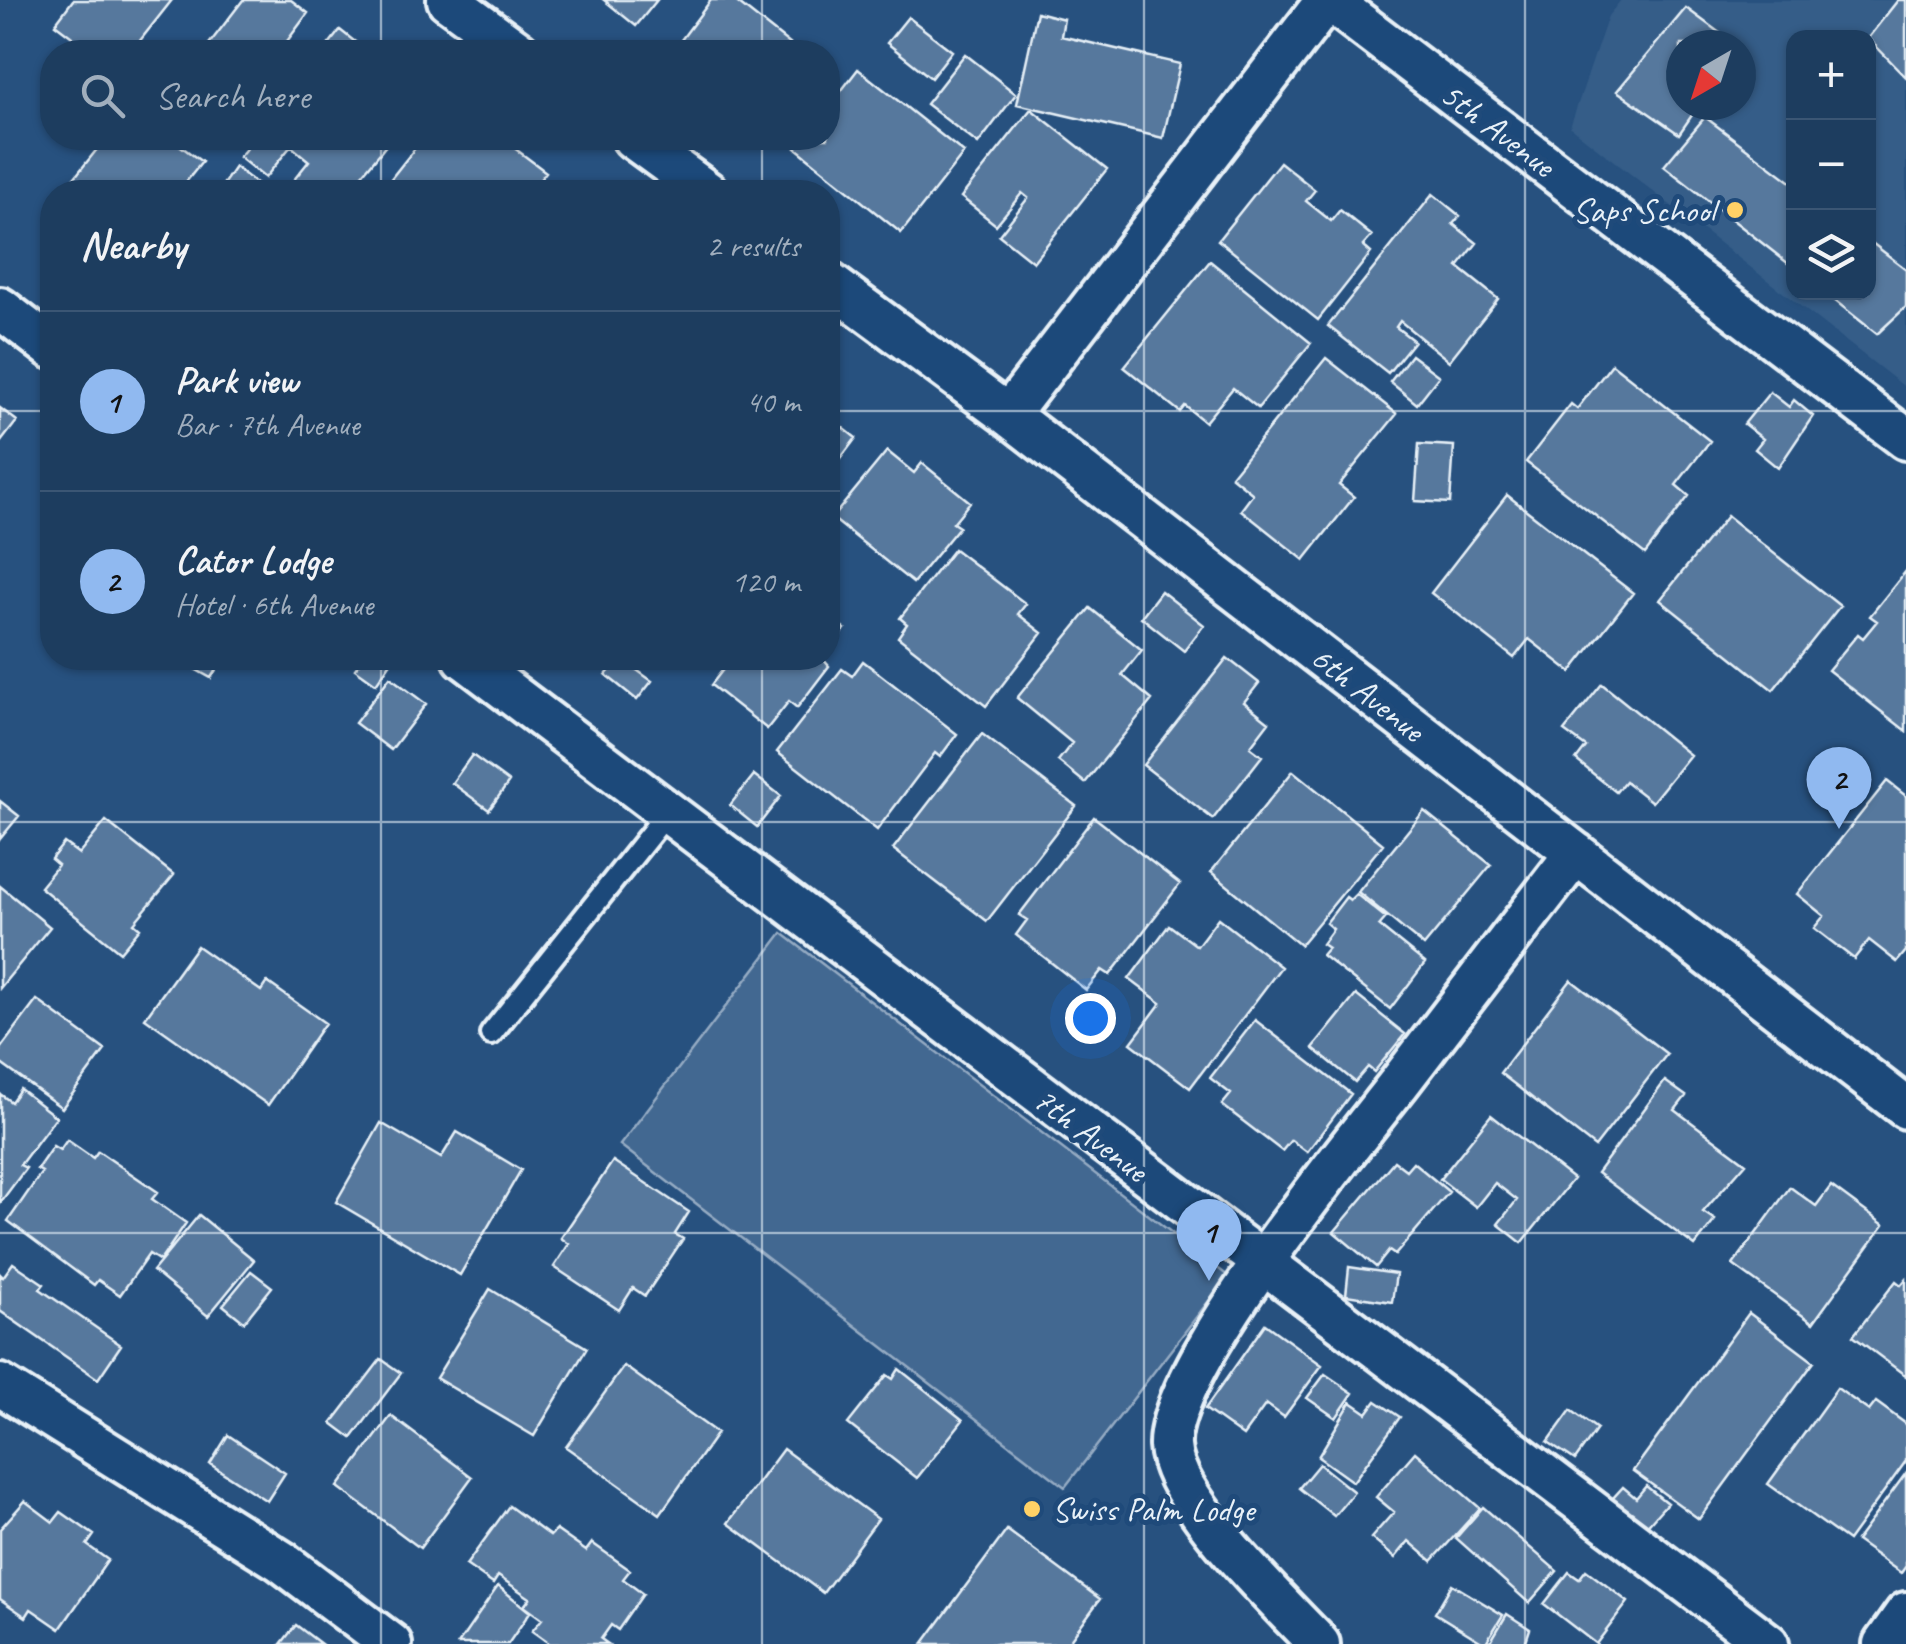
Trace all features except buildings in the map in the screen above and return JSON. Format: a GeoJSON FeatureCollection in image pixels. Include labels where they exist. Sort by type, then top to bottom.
{"type":"FeatureCollection","features":[{"type":"Feature","properties":{"kind":"street"},"geometry":{"type":"LineString","coordinates":[[448,0],[502,40]]}},
{"type":"Feature","properties":{"kind":"street"},"geometry":{"type":"LineString","coordinates":[[1008,415],[1328,0]]}},
{"type":"Feature","properties":{"kind":"street","name":"5th Avenue"},"geometry":{"type":"LineString","coordinates":[[1328,0],[1906,439]]}},
{"type":"Feature","properties":{"kind":"street"},"geometry":{"type":"LineString","coordinates":[[650,150],[691,180]]}},
{"type":"Feature","properties":{"kind":"street","name":"6th Avenue"},"geometry":{"type":"LineString","coordinates":[[840,291],[1008,415],[1906,1108]]}},
{"type":"Feature","properties":{"kind":"street"},"geometry":{"type":"LineString","coordinates":[[0,308],[40,339]]}},
{"type":"Feature","properties":{"kind":"street","name":"7th Avenue"},"geometry":{"type":"LineString","coordinates":[[480,670],[1768,1644]]}},
{"type":"Feature","properties":{"kind":"street"},"geometry":{"type":"LineString","coordinates":[[1319,1644],[1245,1568],[1184,1488],[1170,1447],[1177,1404],[1261,1263],[1576,852]]}},
{"type":"Feature","properties":{"kind":"street"},"geometry":{"type":"LineString","coordinates":[[0,1386],[281,1561],[391,1644]]}},
{"type":"Feature","properties":{"kind":"street"},"geometry":{"type":"LineString","coordinates":[[1884,1644],[1906,1613]]}},
{"type":"Feature","properties":{"kind":"lane"},"geometry":{"type":"LineString","coordinates":[[491,1034],[668,812]]}},
{"type":"Feature","properties":{"kind":"shaded area","name":"Saps School"},"geometry":{"type":"Polygon","coordinates":[[[1621,0],[1906,0],[1906,388],[1793,300],[1876,300],[1876,30],[1786,30],[1786,295],[1570,127],[1608,16],[1621,0]]]}},
{"type":"Feature","properties":{"kind":"shaded area"},"geometry":{"type":"Polygon","coordinates":[[[782,933],[1228,1276],[1065,1487],[620,1145],[782,933]]]}},
{"type":"Feature","properties":{"kind":"place","name":"Saps School"},"geometry":{"type":"Point","coordinates":[1735,210]}},
{"type":"Feature","properties":{"kind":"place","name":"Cator Lodge"},"geometry":{"type":"Point","coordinates":[1839,829]}},
{"type":"Feature","properties":{"kind":"place","name":"Park view"},"geometry":{"type":"Point","coordinates":[1209,1281]}},
{"type":"Feature","properties":{"kind":"place","name":"Swiss Palm Lodge"},"geometry":{"type":"Point","coordinates":[1032,1509]}}]}
